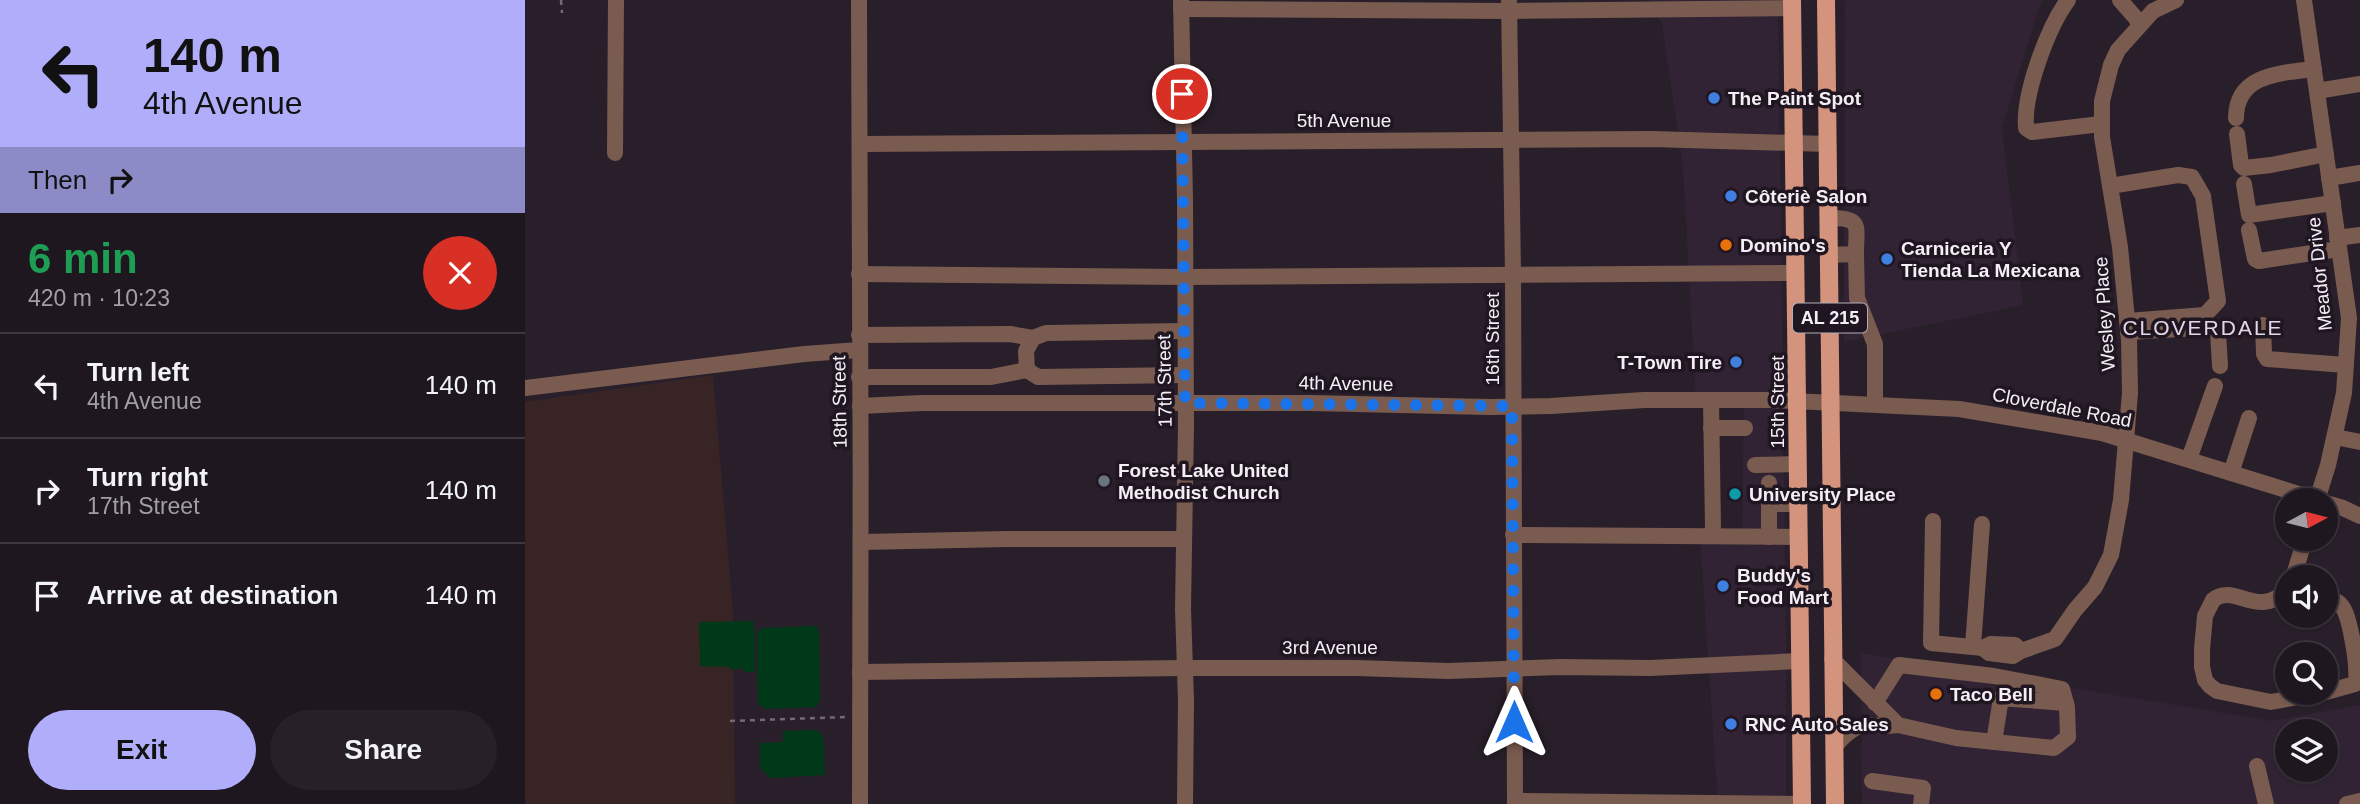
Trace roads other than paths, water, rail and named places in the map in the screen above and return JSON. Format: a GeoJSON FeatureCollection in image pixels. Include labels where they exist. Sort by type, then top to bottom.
{"type":"FeatureCollection","features":[{"type":"Feature","properties":{"kind":"main road","name":"AL 215"},"geometry":{"type":"LineString","coordinates":[[1826,0],[1832,659],[1838,802]]}},
{"type":"Feature","properties":{"kind":"main road","name":"15th Street"},"geometry":{"type":"LineString","coordinates":[[1792,4],[1801,804]]}},
{"type":"Feature","properties":{"kind":"street"},"geometry":{"type":"LineString","coordinates":[[615,153],[616,0]]}},
{"type":"Feature","properties":{"kind":"street","name":"18th Street"},"geometry":{"type":"LineString","coordinates":[[859,0],[860,804]]}},
{"type":"Feature","properties":{"kind":"street"},"geometry":{"type":"LineString","coordinates":[[2068,0],[2054,22],[2028,96],[2027,128],[2032,132],[2101,124]]}},
{"type":"Feature","properties":{"kind":"street"},"geometry":{"type":"LineString","coordinates":[[2120,0],[2140,23]]}},
{"type":"Feature","properties":{"kind":"street","name":"Wesley Place"},"geometry":{"type":"LineString","coordinates":[[1978,647],[1991,643],[2015,645],[2021,651],[2056,639],[2075,610],[2095,587],[2111,555],[2121,500],[2130,393],[2128,326],[2120,247],[2101,124],[2102,101],[2117,50],[2153,11],[2176,0]]}},
{"type":"Feature","properties":{"kind":"street","name":"Meador Drive"},"geometry":{"type":"LineString","coordinates":[[2304,0],[2338,244],[2354,326],[2335,437],[2321,488]]}},
{"type":"Feature","properties":{"kind":"street"},"geometry":{"type":"LineString","coordinates":[[1181,4],[1792,4]]}},
{"type":"Feature","properties":{"kind":"street","name":"17th Street"},"geometry":{"type":"LineString","coordinates":[[1181,4],[1184,143],[1185,804]]}},
{"type":"Feature","properties":{"kind":"street","name":"16th Street"},"geometry":{"type":"LineString","coordinates":[[1509,6],[1515,803]]}},
{"type":"Feature","properties":{"kind":"street"},"geometry":{"type":"LineString","coordinates":[[2313,69],[2259,78],[2242,96],[2236,110],[2241,165],[2244,168],[2326,155]]}},
{"type":"Feature","properties":{"kind":"street"},"geometry":{"type":"LineString","coordinates":[[2317,91],[2360,84]]}},
{"type":"Feature","properties":{"kind":"street","name":"5th Avenue"},"geometry":{"type":"LineString","coordinates":[[861,144],[1652,139],[1828,144]]}},
{"type":"Feature","properties":{"kind":"street"},"geometry":{"type":"LineString","coordinates":[[2331,189],[2360,173]]}},
{"type":"Feature","properties":{"kind":"street"},"geometry":{"type":"LineString","coordinates":[[2110,186],[2178,174],[2192,177],[2203,196],[2218,301],[2205,315],[2128,326]]}},
{"type":"Feature","properties":{"kind":"street"},"geometry":{"type":"LineString","coordinates":[[2244,184],[2247,210],[2249,215],[2253,216],[2331,189],[2360,182]]}},
{"type":"Feature","properties":{"kind":"street"},"geometry":{"type":"LineString","coordinates":[[1829,218],[1849,218],[1856,226],[1857,298],[1875,344],[1875,404]]}},
{"type":"Feature","properties":{"kind":"street"},"geometry":{"type":"LineString","coordinates":[[2249,230],[2252,254],[2259,261],[2338,244],[2360,235]]}},
{"type":"Feature","properties":{"kind":"street"},"geometry":{"type":"LineString","coordinates":[[1829,255],[1856,254]]}},
{"type":"Feature","properties":{"kind":"street"},"geometry":{"type":"LineString","coordinates":[[859,274],[1184,277],[1796,272]]}},
{"type":"Feature","properties":{"kind":"street"},"geometry":{"type":"LineString","coordinates":[[2263,325],[2264,355],[2270,361],[2346,365]]}},
{"type":"Feature","properties":{"kind":"street"},"geometry":{"type":"LineString","coordinates":[[2128,326],[2214,327],[2218,332],[2220,366]]}},
{"type":"Feature","properties":{"kind":"street"},"geometry":{"type":"LineString","coordinates":[[525,388],[804,354],[859,342],[1010,334],[1033,338],[1046,333],[1184,331]]}},
{"type":"Feature","properties":{"kind":"street"},"geometry":{"type":"LineString","coordinates":[[1027,370],[1026,351],[1033,338]]}},
{"type":"Feature","properties":{"kind":"street"},"geometry":{"type":"LineString","coordinates":[[859,377],[991,377],[1027,370],[1038,377],[1185,375]]}},
{"type":"Feature","properties":{"kind":"street"},"geometry":{"type":"LineString","coordinates":[[2189,459],[2215,386]]}},
{"type":"Feature","properties":{"kind":"street","name":"4th Avenue"},"geometry":{"type":"LineString","coordinates":[[860,406],[922,403],[1185,403],[1551,406],[1644,400],[1831,402]]}},
{"type":"Feature","properties":{"kind":"street"},"geometry":{"type":"LineString","coordinates":[[1711,400],[1713,528]]}},
{"type":"Feature","properties":{"kind":"street","name":"Cloverdale Road"},"geometry":{"type":"LineString","coordinates":[[1831,402],[1959,409],[2102,433],[2279,488]]}},
{"type":"Feature","properties":{"kind":"street"},"geometry":{"type":"LineString","coordinates":[[2231,473],[2249,418]]}},
{"type":"Feature","properties":{"kind":"street"},"geometry":{"type":"LineString","coordinates":[[1711,428],[1745,428]]}},
{"type":"Feature","properties":{"kind":"street"},"geometry":{"type":"LineString","coordinates":[[2335,437],[2360,442]]}},
{"type":"Feature","properties":{"kind":"street"},"geometry":{"type":"LineString","coordinates":[[1755,466],[1798,464]]}},
{"type":"Feature","properties":{"kind":"street"},"geometry":{"type":"LineString","coordinates":[[1769,483],[1769,537]]}},
{"type":"Feature","properties":{"kind":"street"},"geometry":{"type":"LineString","coordinates":[[1769,504],[1798,503]]}},
{"type":"Feature","properties":{"kind":"street"},"geometry":{"type":"LineString","coordinates":[[2338,507],[2360,516]]}},
{"type":"Feature","properties":{"kind":"street"},"geometry":{"type":"LineString","coordinates":[[1933,521],[1931,643],[1978,647],[1982,524]]}},
{"type":"Feature","properties":{"kind":"street"},"geometry":{"type":"LineString","coordinates":[[1513,535],[1799,537]]}},
{"type":"Feature","properties":{"kind":"street"},"geometry":{"type":"LineString","coordinates":[[861,542],[1184,539]]}},
{"type":"Feature","properties":{"kind":"street"},"geometry":{"type":"LineString","coordinates":[[2275,599],[2267,603],[2225,595],[2213,600],[2205,617],[2201,649],[2206,680],[2217,691],[2275,701]]}},
{"type":"Feature","properties":{"kind":"street"},"geometry":{"type":"LineString","coordinates":[[2338,603],[2345,611],[2358,679],[2350,687],[2338,689]]}},
{"type":"Feature","properties":{"kind":"street"},"geometry":{"type":"LineString","coordinates":[[1832,659],[1898,725]]}},
{"type":"Feature","properties":{"kind":"street","name":"3rd Avenue"},"geometry":{"type":"LineString","coordinates":[[860,672],[1185,668],[1514,669],[1742,665],[1799,661]]}},
{"type":"Feature","properties":{"kind":"street"},"geometry":{"type":"LineString","coordinates":[[1834,747],[1847,732],[1861,724],[1898,725],[1956,738],[2054,748],[2068,737],[2066,703],[2062,689],[1994,676],[1899,665],[1875,703]]}},
{"type":"Feature","properties":{"kind":"street"},"geometry":{"type":"LineString","coordinates":[[1994,742],[2001,698],[2066,703]]}},
{"type":"Feature","properties":{"kind":"street"},"geometry":{"type":"LineString","coordinates":[[2257,766],[2266,804]]}},
{"type":"Feature","properties":{"kind":"street"},"geometry":{"type":"LineString","coordinates":[[1872,781],[1923,788],[1921,804]]}},
{"type":"Feature","properties":{"kind":"street"},"geometry":{"type":"LineString","coordinates":[[2347,804],[2360,801]]}},
{"type":"Feature","properties":{"kind":"street"},"geometry":{"type":"LineString","coordinates":[[1515,803],[1801,804]]}},
{"type":"Feature","properties":{"kind":"place","name":"The Paint Spot"},"geometry":{"type":"Point","coordinates":[1714,98]}},
{"type":"Feature","properties":{"kind":"place","name":"Côteriè Salon"},"geometry":{"type":"Point","coordinates":[1731,196]}},
{"type":"Feature","properties":{"kind":"place","name":"Domino's"},"geometry":{"type":"Point","coordinates":[1726,245]}},
{"type":"Feature","properties":{"kind":"place","name":"Carniceria Y Tienda La Mexicana"},"geometry":{"type":"Point","coordinates":[1887,259]}},
{"type":"Feature","properties":{"kind":"place","name":"T-Town Tire"},"geometry":{"type":"Point","coordinates":[1736,362]}},
{"type":"Feature","properties":{"kind":"place","name":"Forest Lake United Methodist Church"},"geometry":{"type":"Point","coordinates":[1104,481]}},
{"type":"Feature","properties":{"kind":"place","name":"University Place"},"geometry":{"type":"Point","coordinates":[1735,494]}},
{"type":"Feature","properties":{"kind":"place","name":"Buddy's Food Mart"},"geometry":{"type":"Point","coordinates":[1723,586]}},
{"type":"Feature","properties":{"kind":"place","name":"Taco Bell"},"geometry":{"type":"Point","coordinates":[1936,694]}},
{"type":"Feature","properties":{"kind":"place","name":"RNC Auto Sales"},"geometry":{"type":"Point","coordinates":[1731,724]}},
{"type":"Feature","properties":{"kind":"district","name":"CLOVERDALE"},"geometry":{"type":"Point","coordinates":[2203,328]}}]}
